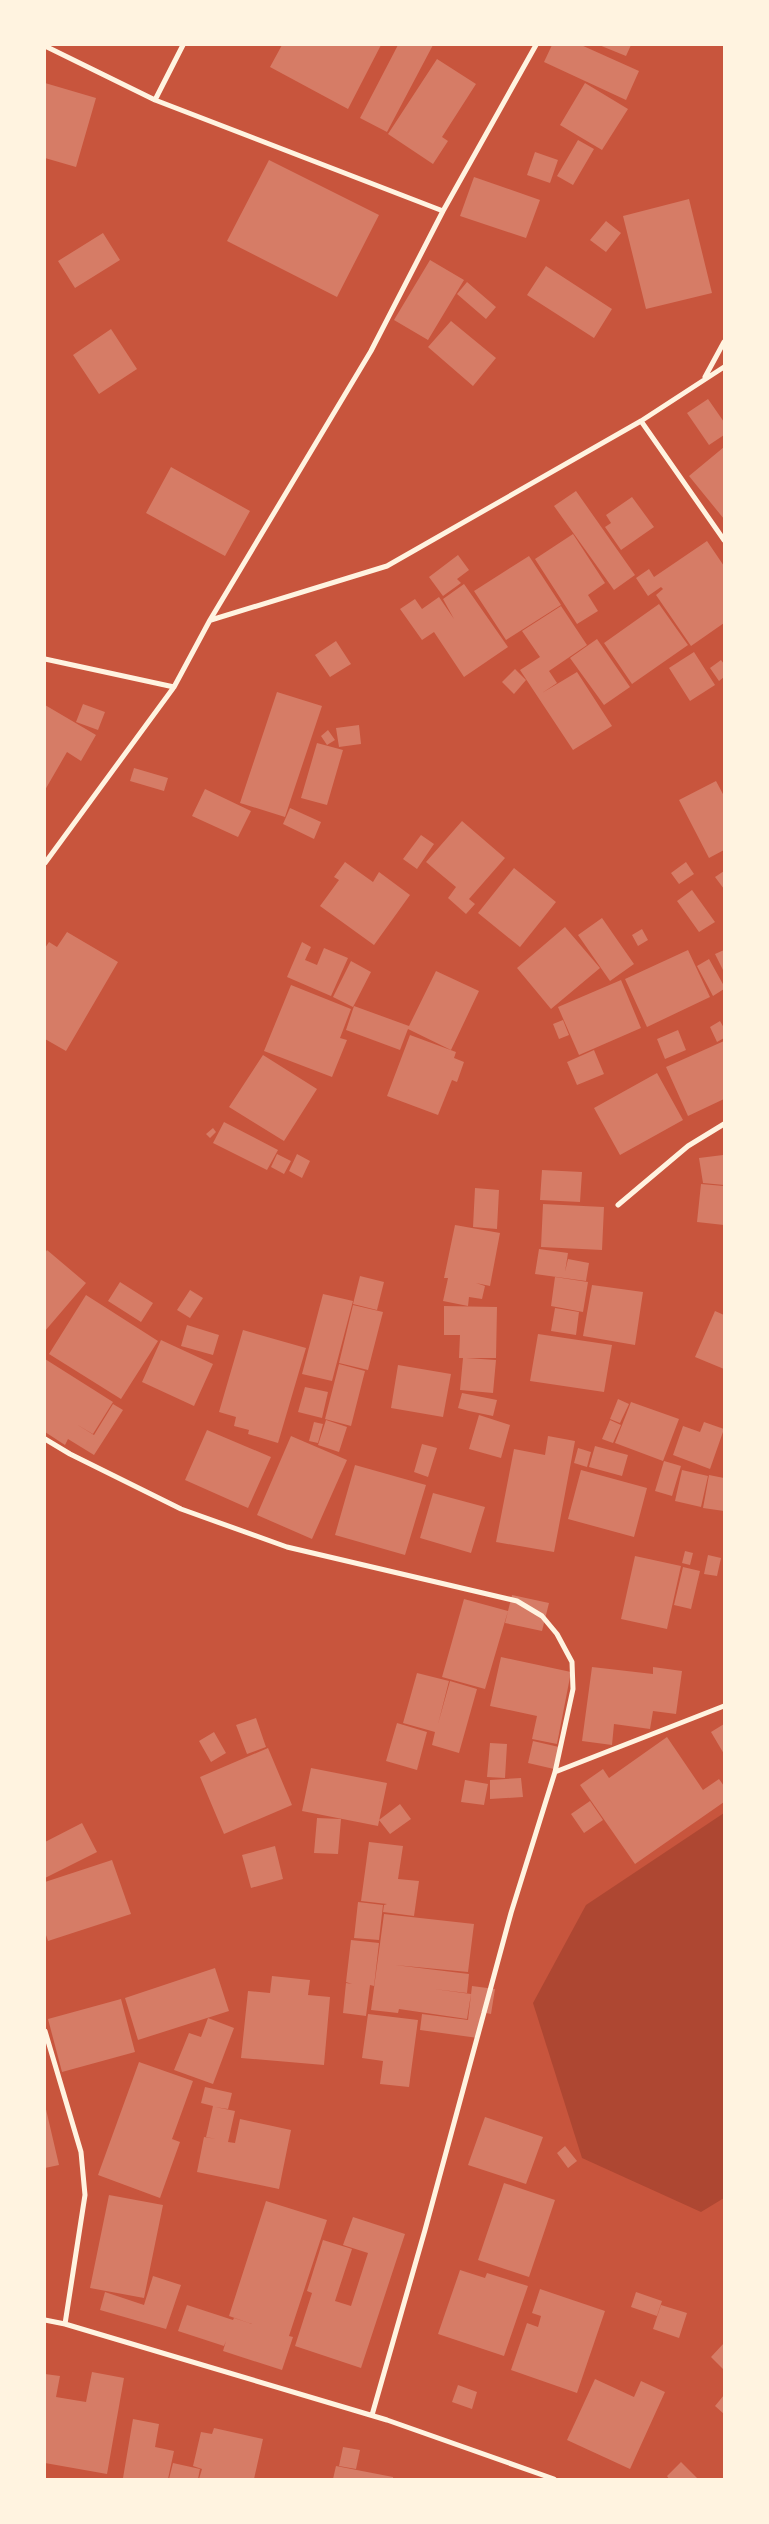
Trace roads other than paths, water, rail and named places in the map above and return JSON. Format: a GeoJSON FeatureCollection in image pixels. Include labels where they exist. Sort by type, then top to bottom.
{"type":"FeatureCollection","features":[{"type":"Feature","properties":{"kind":"street"},"geometry":{"type":"LineString","coordinates":[[155,100],[183,45]]}},
{"type":"Feature","properties":{"kind":"street"},"geometry":{"type":"LineString","coordinates":[[45,863],[174,687],[210,620],[371,351],[443,211],[536,45]]}},
{"type":"Feature","properties":{"kind":"street"},"geometry":{"type":"LineString","coordinates":[[45,46],[155,100],[443,211]]}},
{"type":"Feature","properties":{"kind":"street"},"geometry":{"type":"LineString","coordinates":[[705,377],[724,342]]}},
{"type":"Feature","properties":{"kind":"street"},"geometry":{"type":"LineString","coordinates":[[210,620],[387,566],[641,421],[705,377],[724,367]]}},
{"type":"Feature","properties":{"kind":"street"},"geometry":{"type":"LineString","coordinates":[[641,421],[724,540]]}},
{"type":"Feature","properties":{"kind":"street"},"geometry":{"type":"LineString","coordinates":[[45,659],[174,687]]}},
{"type":"Feature","properties":{"kind":"street"},"geometry":{"type":"LineString","coordinates":[[618,1205],[688,1146],[724,1124]]}},
{"type":"Feature","properties":{"kind":"street"},"geometry":{"type":"LineString","coordinates":[[45,1439],[70,1454],[182,1509],[287,1548],[517,1601],[542,1616],[557,1634],[572,1662],[574,1689],[555,1772],[511,1913],[425,2230],[372,2415]]}},
{"type":"Feature","properties":{"kind":"street"},"geometry":{"type":"LineString","coordinates":[[555,1772],[724,1706]]}},
{"type":"Feature","properties":{"kind":"street"},"geometry":{"type":"LineString","coordinates":[[45,2031],[81,2152],[85,2194],[65,2324]]}},
{"type":"Feature","properties":{"kind":"street"},"geometry":{"type":"LineString","coordinates":[[45,2320],[65,2324],[372,2415],[554,2479]]}}]}
